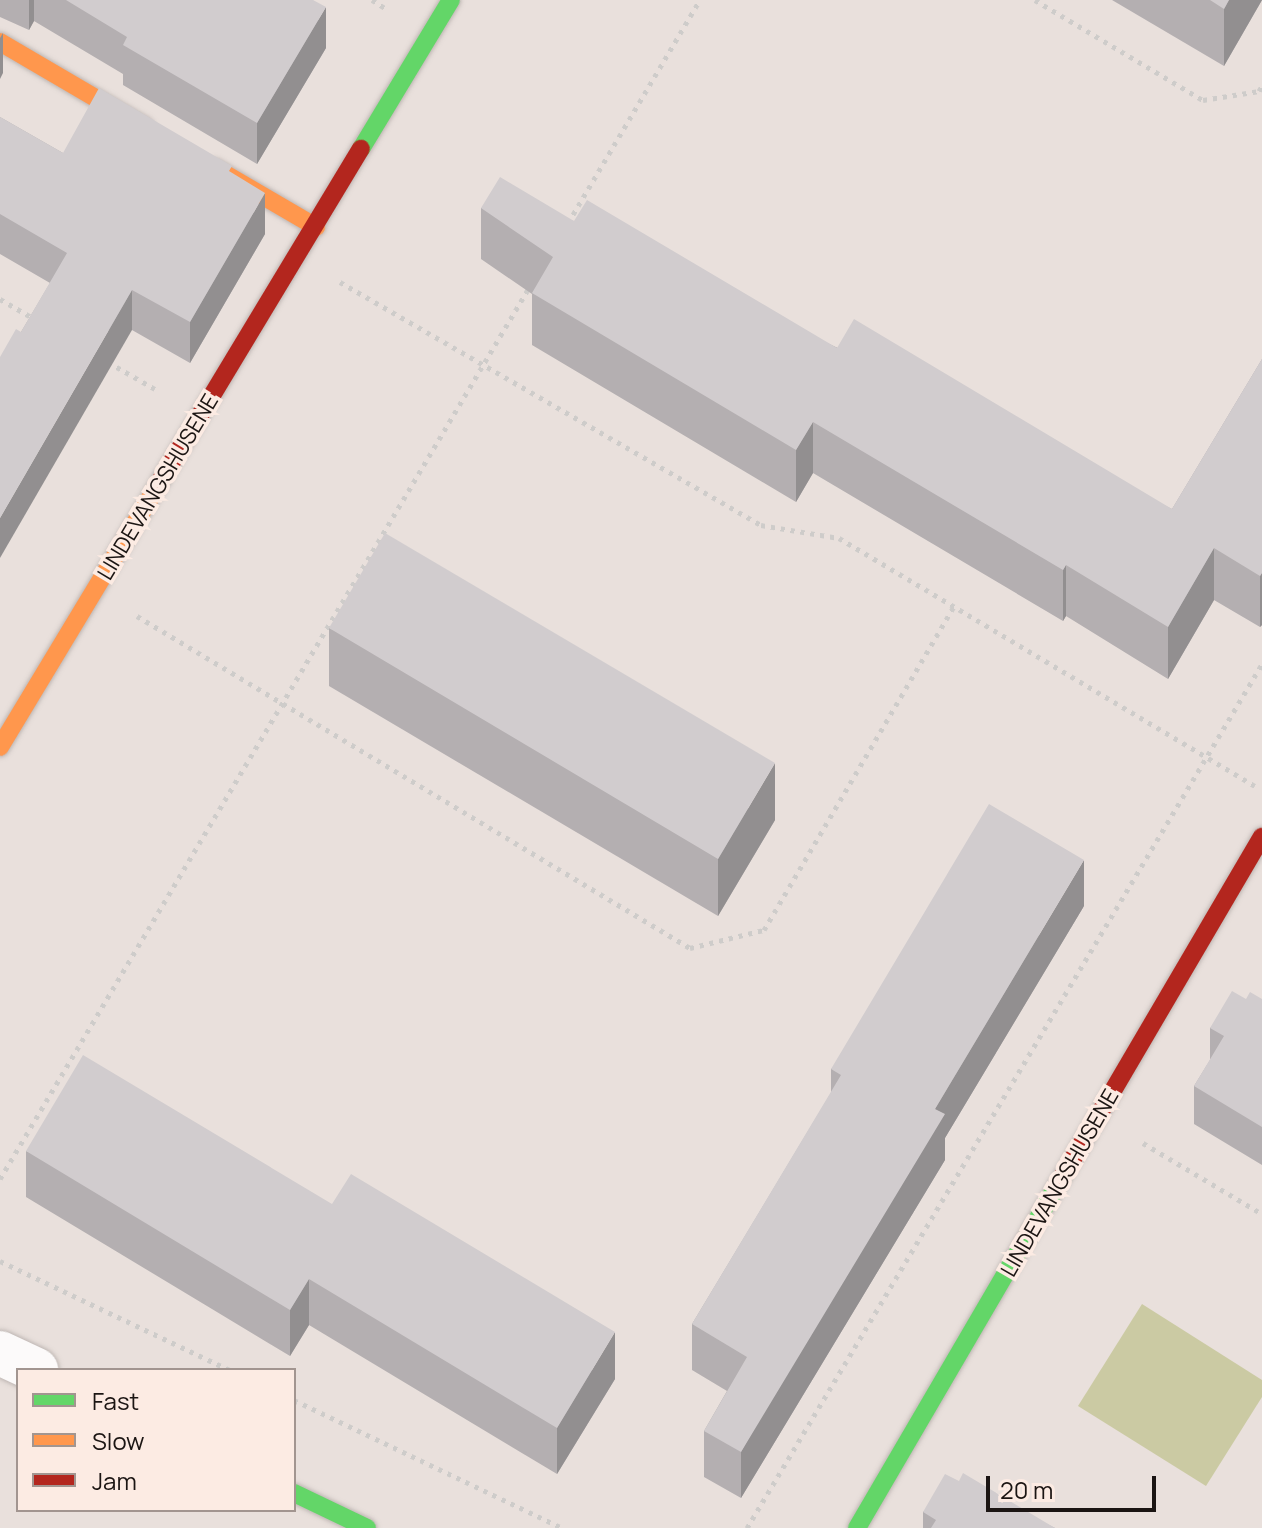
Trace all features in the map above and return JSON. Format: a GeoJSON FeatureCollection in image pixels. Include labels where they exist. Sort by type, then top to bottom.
{"type":"FeatureCollection","features":[{"type":"Feature","properties":{"kind":"street","name":"LINDEVANGSHUSENE"},"geometry":{"type":"LineString","coordinates":[[0,747],[451,0]]}},
{"type":"Feature","properties":{"kind":"street"},"geometry":{"type":"LineString","coordinates":[[0,42],[158,135]]}},
{"type":"Feature","properties":{"kind":"street"},"geometry":{"type":"LineString","coordinates":[[198,158],[316,227]]}},
{"type":"Feature","properties":{"kind":"street","name":"LINDEVANGSHUSENE"},"geometry":{"type":"LineString","coordinates":[[857,1528],[1262,837]]}},
{"type":"Feature","properties":{"kind":"street"},"geometry":{"type":"LineString","coordinates":[[0,1353],[32,1368]]}},
{"type":"Feature","properties":{"kind":"street"},"geometry":{"type":"LineString","coordinates":[[296,1494],[367,1528]]}},
{"type":"Feature","properties":{"kind":"path"},"geometry":{"type":"LineString","coordinates":[[564,229],[700,0]]}},
{"type":"Feature","properties":{"kind":"path"},"geometry":{"type":"LineString","coordinates":[[1035,0],[1203,100],[1259,91],[1262,86]]}},
{"type":"Feature","properties":{"kind":"path"},"geometry":{"type":"LineString","coordinates":[[298,257],[761,525],[839,538],[1262,790]]}},
{"type":"Feature","properties":{"kind":"path"},"geometry":{"type":"LineString","coordinates":[[0,1179],[532,283]]}},
{"type":"Feature","properties":{"kind":"path"},"geometry":{"type":"LineString","coordinates":[[0,299],[40,323]]}},
{"type":"Feature","properties":{"kind":"path"},"geometry":{"type":"LineString","coordinates":[[94,354],[201,416]]}},
{"type":"Feature","properties":{"kind":"path"},"geometry":{"type":"LineString","coordinates":[[94,591],[690,948],[764,930],[954,606]]}},
{"type":"Feature","properties":{"kind":"path"},"geometry":{"type":"LineString","coordinates":[[747,1528],[1262,664]]}},
{"type":"Feature","properties":{"kind":"path"},"geometry":{"type":"LineString","coordinates":[[1099,1117],[1262,1214]]}},
{"type":"Feature","properties":{"kind":"path"},"geometry":{"type":"LineString","coordinates":[[0,1261],[226,1368]]}},
{"type":"Feature","properties":{"kind":"path"},"geometry":{"type":"LineString","coordinates":[[296,1401],[562,1528]]}},
{"type":"Feature","properties":{"kind":"green space"},"geometry":{"type":"Polygon","coordinates":[[[1142,1304],[1262,1380],[1262,1397],[1206,1486],[1078,1406],[1142,1304]]]}},
{"type":"Feature","properties":{"kind":"building"},"geometry":{"type":"Polygon","coordinates":[[[66,0],[313,0],[326,7],[257,123],[123,45],[127,37],[66,0]]]}},
{"type":"Feature","properties":{"kind":"building"},"geometry":{"type":"Polygon","coordinates":[[[1210,0],[1229,0],[1224,9],[1210,0]]]}},
{"type":"Feature","properties":{"kind":"building"},"geometry":{"type":"Polygon","coordinates":[[[99,88],[232,166],[229,171],[265,193],[190,322],[132,290],[0,518],[0,357],[16,329],[21,332],[67,253],[0,214],[0,117],[63,153],[99,88]]]}},
{"type":"Feature","properties":{"kind":"building"},"geometry":{"type":"Polygon","coordinates":[[[500,177],[574,221],[587,200],[837,348],[854,319],[1172,509],[1262,359],[1262,573],[1260,576],[1214,548],[1168,627],[1066,565],[1063,570],[813,422],[796,450],[532,293],[553,257],[481,208],[500,177]]]}},
{"type":"Feature","properties":{"kind":"building"},"geometry":{"type":"Polygon","coordinates":[[[385,533],[775,763],[718,859],[329,628],[385,533]]]}},
{"type":"Feature","properties":{"kind":"building"},"geometry":{"type":"Polygon","coordinates":[[[989,804],[1084,860],[935,1109],[945,1114],[741,1452],[704,1431],[747,1357],[692,1324],[841,1075],[831,1069],[989,804]]]}},
{"type":"Feature","properties":{"kind":"building"},"geometry":{"type":"Polygon","coordinates":[[[1232,991],[1246,999],[1250,992],[1262,999],[1262,1127],[1194,1086],[1224,1036],[1210,1028],[1232,991]]]}},
{"type":"Feature","properties":{"kind":"building"},"geometry":{"type":"Polygon","coordinates":[[[83,1055],[332,1204],[351,1174],[615,1332],[557,1428],[309,1279],[290,1310],[26,1151],[83,1055]]]}},
{"type":"Feature","properties":{"kind":"building"},"geometry":{"type":"Polygon","coordinates":[[[963,1473],[1055,1528],[931,1528],[936,1520],[923,1512],[945,1474],[959,1481],[963,1473]]]}},
{"type":"Feature","properties":{"kind":"traffic: fast"},"geometry":{"type":"LineString","coordinates":[[361,149],[451,0]]}},
{"type":"Feature","properties":{"kind":"traffic: fast"},"geometry":{"type":"LineString","coordinates":[[857,1528],[1057,1186]]}},
{"type":"Feature","properties":{"kind":"traffic: fast"},"geometry":{"type":"LineString","coordinates":[[296,1494],[367,1528]]}},
{"type":"Feature","properties":{"kind":"traffic: slow"},"geometry":{"type":"LineString","coordinates":[[0,42],[145,127]]}},
{"type":"Feature","properties":{"kind":"traffic: slow"},"geometry":{"type":"LineString","coordinates":[[215,168],[316,227]]}},
{"type":"Feature","properties":{"kind":"traffic: slow"},"geometry":{"type":"LineString","coordinates":[[0,747],[161,480]]}},
{"type":"Feature","properties":{"kind":"traffic: jam"},"geometry":{"type":"LineString","coordinates":[[161,480],[361,149]]}},
{"type":"Feature","properties":{"kind":"traffic: jam"},"geometry":{"type":"LineString","coordinates":[[1057,1186],[1262,837]]}}]}
